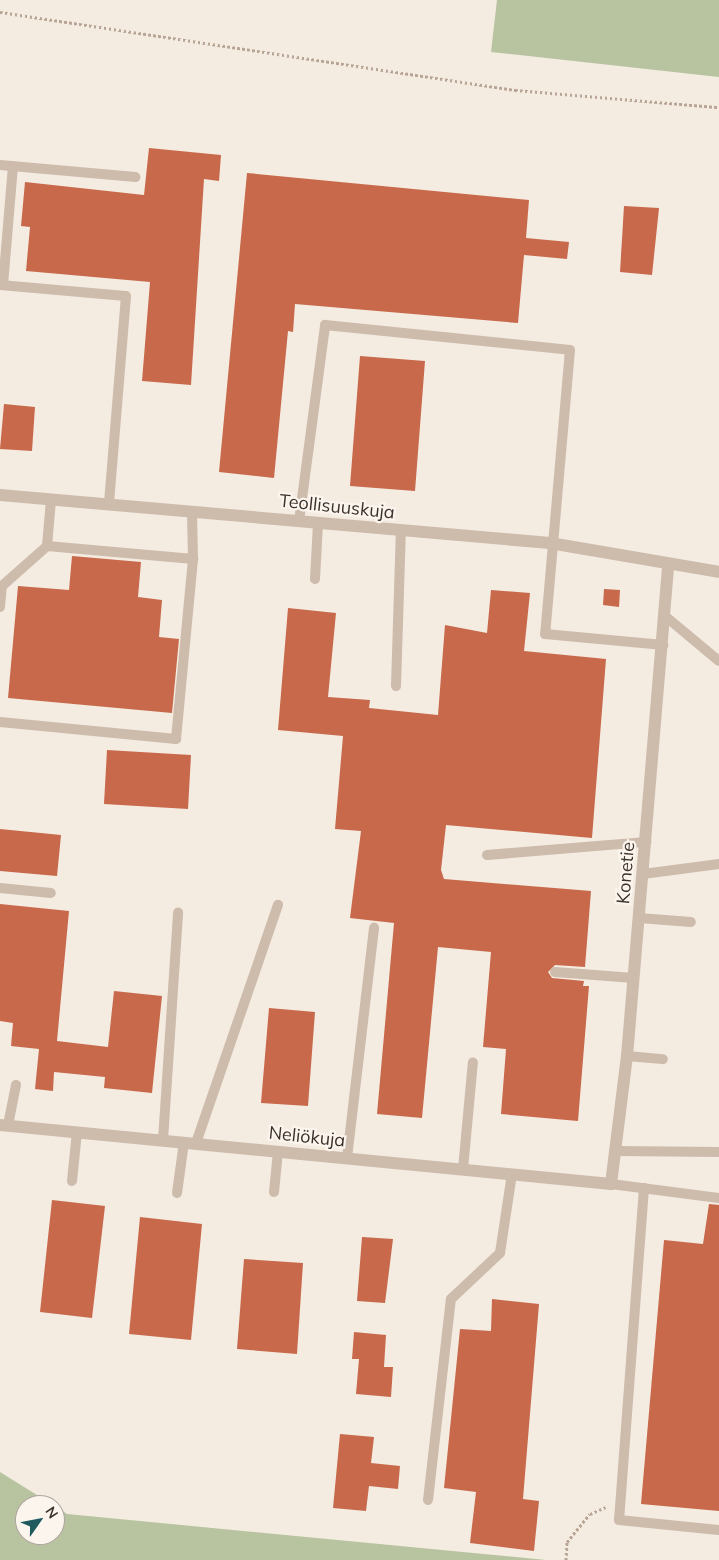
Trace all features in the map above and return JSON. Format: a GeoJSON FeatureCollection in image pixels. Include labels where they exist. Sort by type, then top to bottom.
{"type":"FeatureCollection","features":[{"type":"Feature","properties":{"kind":"street","name":"Teollisuuskuja"},"geometry":{"type":"LineString","coordinates":[[0,495],[550,543],[719,572]]}},
{"type":"Feature","properties":{"kind":"street","name":"Konetie"},"geometry":{"type":"LineString","coordinates":[[611,1184],[627,1056],[666,616],[668,564]]}},
{"type":"Feature","properties":{"kind":"street","name":"Neliökuja"},"geometry":{"type":"LineString","coordinates":[[4,1125],[611,1184]]}},
{"type":"Feature","properties":{"kind":"lane"},"geometry":{"type":"LineString","coordinates":[[0,165],[135,177]]}},
{"type":"Feature","properties":{"kind":"lane"},"geometry":{"type":"LineString","coordinates":[[13,166],[1,285],[126,296],[109,504]]}},
{"type":"Feature","properties":{"kind":"lane"},"geometry":{"type":"LineString","coordinates":[[299,521],[325,325],[570,350],[550,543],[545,634],[663,645]]}},
{"type":"Feature","properties":{"kind":"lane"},"geometry":{"type":"LineString","coordinates":[[0,607],[2,586],[47,546],[51,500]]}},
{"type":"Feature","properties":{"kind":"lane"},"geometry":{"type":"LineString","coordinates":[[0,722],[176,739],[193,559],[192,511]]}},
{"type":"Feature","properties":{"kind":"lane"},"geometry":{"type":"LineString","coordinates":[[315,579],[318,523]]}},
{"type":"Feature","properties":{"kind":"lane"},"geometry":{"type":"LineString","coordinates":[[396,686],[401,531]]}},
{"type":"Feature","properties":{"kind":"lane"},"geometry":{"type":"LineString","coordinates":[[47,546],[193,559]]}},
{"type":"Feature","properties":{"kind":"lane"},"geometry":{"type":"LineString","coordinates":[[666,616],[719,661]]}},
{"type":"Feature","properties":{"kind":"lane"},"geometry":{"type":"LineString","coordinates":[[487,856],[646,842]]}},
{"type":"Feature","properties":{"kind":"lane"},"geometry":{"type":"LineString","coordinates":[[643,874],[719,864]]}},
{"type":"Feature","properties":{"kind":"lane"},"geometry":{"type":"LineString","coordinates":[[0,888],[51,892]]}},
{"type":"Feature","properties":{"kind":"lane"},"geometry":{"type":"LineString","coordinates":[[177,1193],[190,1143],[278,905]]}},
{"type":"Feature","properties":{"kind":"lane"},"geometry":{"type":"LineString","coordinates":[[163,1140],[178,912]]}},
{"type":"Feature","properties":{"kind":"lane"},"geometry":{"type":"LineString","coordinates":[[639,918],[691,922]]}},
{"type":"Feature","properties":{"kind":"lane"},"geometry":{"type":"LineString","coordinates":[[347,1158],[374,928]]}},
{"type":"Feature","properties":{"kind":"lane"},"geometry":{"type":"LineString","coordinates":[[555,972],[634,978]]}},
{"type":"Feature","properties":{"kind":"lane"},"geometry":{"type":"LineString","coordinates":[[627,1056],[663,1059]]}},
{"type":"Feature","properties":{"kind":"lane"},"geometry":{"type":"LineString","coordinates":[[463,1169],[473,1062]]}},
{"type":"Feature","properties":{"kind":"lane"},"geometry":{"type":"LineString","coordinates":[[4,1125],[16,1086]]}},
{"type":"Feature","properties":{"kind":"lane"},"geometry":{"type":"LineString","coordinates":[[72,1181],[77,1132]]}},
{"type":"Feature","properties":{"kind":"lane"},"geometry":{"type":"LineString","coordinates":[[274,1192],[278,1151]]}},
{"type":"Feature","properties":{"kind":"lane"},"geometry":{"type":"LineString","coordinates":[[616,1151],[719,1152]]}},
{"type":"Feature","properties":{"kind":"lane"},"geometry":{"type":"LineString","coordinates":[[428,1500],[450,1299],[500,1253],[512,1174]]}},
{"type":"Feature","properties":{"kind":"lane"},"geometry":{"type":"LineString","coordinates":[[611,1184],[719,1198]]}},
{"type":"Feature","properties":{"kind":"lane"},"geometry":{"type":"LineString","coordinates":[[644,1188],[619,1520],[719,1530]]}},
{"type":"Feature","properties":{"kind":"path"},"geometry":{"type":"LineString","coordinates":[[0,12],[515,90],[719,107]]}},
{"type":"Feature","properties":{"kind":"path"},"geometry":{"type":"LineString","coordinates":[[566,1560],[567,1542],[590,1514],[620,1502]]}},
{"type":"Feature","properties":{"kind":"green space"},"geometry":{"type":"Polygon","coordinates":[[[497,0],[719,0],[719,77],[491,52],[497,0]]]}},
{"type":"Feature","properties":{"kind":"green space"},"geometry":{"type":"Polygon","coordinates":[[[0,1472],[37,1495],[15,1495],[15,1545],[65,1545],[65,1513],[546,1560],[0,1560],[0,1472]]]}},
{"type":"Feature","properties":{"kind":"building"},"geometry":{"type":"Polygon","coordinates":[[[149,148],[221,155],[219,181],[204,179],[191,385],[142,381],[150,282],[26,271],[30,227],[21,226],[25,182],[144,195],[149,148]]]}},
{"type":"Feature","properties":{"kind":"building"},"geometry":{"type":"Polygon","coordinates":[[[247,173],[529,200],[526,238],[569,242],[567,259],[524,255],[518,323],[295,304],[293,332],[288,331],[274,478],[219,472],[247,173]]]}},
{"type":"Feature","properties":{"kind":"building"},"geometry":{"type":"Polygon","coordinates":[[[624,206],[659,208],[652,275],[620,272],[624,206]]]}},
{"type":"Feature","properties":{"kind":"building"},"geometry":{"type":"Polygon","coordinates":[[[360,356],[425,361],[415,491],[350,486],[360,356]]]}},
{"type":"Feature","properties":{"kind":"building"},"geometry":{"type":"Polygon","coordinates":[[[4,404],[35,407],[32,451],[0,449],[4,404]]]}},
{"type":"Feature","properties":{"kind":"building"},"geometry":{"type":"Polygon","coordinates":[[[72,556],[141,562],[138,597],[162,600],[159,637],[179,639],[172,713],[8,698],[18,586],[69,590],[72,556]]]}},
{"type":"Feature","properties":{"kind":"building"},"geometry":{"type":"Polygon","coordinates":[[[604,589],[620,590],[619,607],[603,605],[604,589]]]}},
{"type":"Feature","properties":{"kind":"building"},"geometry":{"type":"Polygon","coordinates":[[[491,590],[530,593],[524,651],[606,659],[592,838],[446,825],[441,870],[444,879],[591,891],[585,967],[555,965],[548,972],[552,978],[584,981],[583,986],[589,986],[578,1121],[501,1114],[506,1049],[483,1047],[491,952],[438,947],[422,1118],[377,1114],[394,923],[350,918],[361,831],[335,829],[343,736],[278,730],[288,608],[336,613],[328,697],[370,700],[369,708],[438,715],[445,625],[487,633],[491,590]]]}},
{"type":"Feature","properties":{"kind":"building"},"geometry":{"type":"Polygon","coordinates":[[[107,750],[191,755],[188,809],[104,804],[107,750]]]}},
{"type":"Feature","properties":{"kind":"building"},"geometry":{"type":"Polygon","coordinates":[[[0,829],[61,835],[57,876],[0,871],[0,829]]]}},
{"type":"Feature","properties":{"kind":"building"},"geometry":{"type":"Polygon","coordinates":[[[0,904],[69,911],[57,1041],[108,1047],[114,991],[162,996],[152,1093],[104,1088],[105,1077],[54,1072],[53,1091],[35,1089],[39,1049],[11,1046],[13,1023],[0,1021],[0,904]]]}},
{"type":"Feature","properties":{"kind":"building"},"geometry":{"type":"Polygon","coordinates":[[[269,1008],[315,1012],[308,1106],[261,1103],[269,1008]]]}},
{"type":"Feature","properties":{"kind":"building"},"geometry":{"type":"Polygon","coordinates":[[[52,1200],[105,1206],[92,1318],[40,1312],[52,1200]]]}},
{"type":"Feature","properties":{"kind":"building"},"geometry":{"type":"Polygon","coordinates":[[[709,1204],[719,1205],[719,1511],[641,1504],[664,1240],[703,1244],[709,1204]]]}},
{"type":"Feature","properties":{"kind":"building"},"geometry":{"type":"Polygon","coordinates":[[[140,1217],[202,1224],[191,1340],[129,1334],[140,1217]]]}},
{"type":"Feature","properties":{"kind":"building"},"geometry":{"type":"Polygon","coordinates":[[[362,1237],[393,1239],[385,1303],[357,1301],[362,1237]]]}},
{"type":"Feature","properties":{"kind":"building"},"geometry":{"type":"Polygon","coordinates":[[[244,1259],[303,1263],[297,1354],[237,1349],[244,1259]]]}},
{"type":"Feature","properties":{"kind":"building"},"geometry":{"type":"Polygon","coordinates":[[[492,1299],[539,1304],[523,1499],[539,1501],[534,1551],[470,1543],[476,1492],[444,1488],[460,1329],[491,1331],[492,1299]]]}},
{"type":"Feature","properties":{"kind":"building"},"geometry":{"type":"Polygon","coordinates":[[[354,1332],[386,1335],[384,1367],[393,1367],[391,1397],[356,1394],[359,1359],[352,1359],[354,1332]]]}},
{"type":"Feature","properties":{"kind":"building"},"geometry":{"type":"Polygon","coordinates":[[[340,1434],[374,1437],[371,1463],[400,1466],[398,1489],[369,1486],[366,1511],[333,1508],[340,1434]]]}}]}
